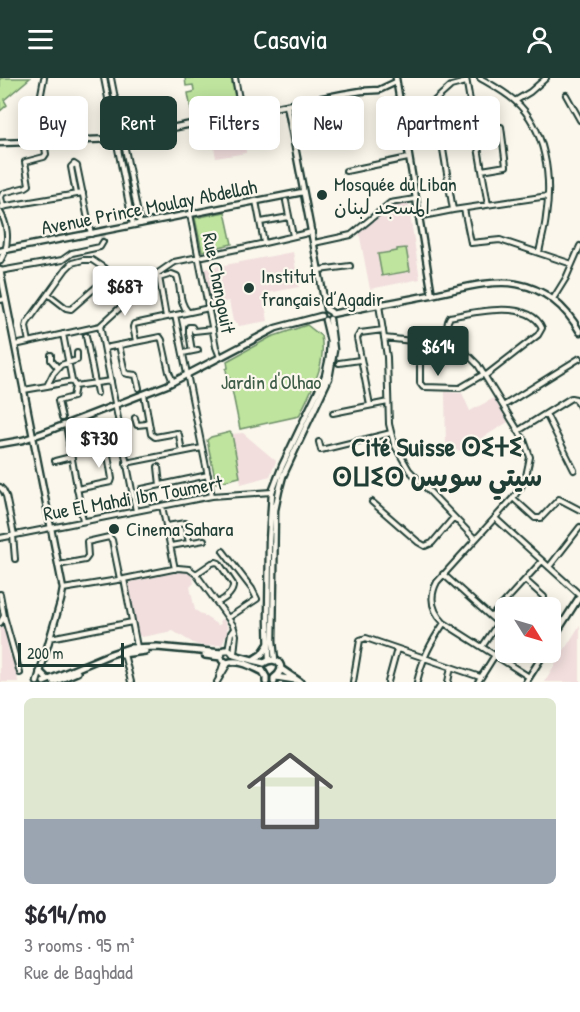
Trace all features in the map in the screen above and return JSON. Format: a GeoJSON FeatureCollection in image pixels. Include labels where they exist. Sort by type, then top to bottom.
{"type":"FeatureCollection","features":[{"type":"Feature","properties":{"kind":"main road"},"geometry":{"type":"LineString","coordinates":[[253,660],[262,654],[268,645]]}},
{"type":"Feature","properties":{"kind":"main road"},"geometry":{"type":"LineString","coordinates":[[48,681],[111,654],[137,647],[157,647],[269,661],[279,664],[281,669],[299,681]]}},
{"type":"Feature","properties":{"kind":"main road"},"geometry":{"type":"LineString","coordinates":[[48,681],[124,653],[149,650],[228,657],[252,667],[264,677],[299,681]]}},
{"type":"Feature","properties":{"kind":"main road"},"geometry":{"type":"LineString","coordinates":[[264,677],[262,667],[269,661]]}},
{"type":"Feature","properties":{"kind":"main road"},"geometry":{"type":"LineString","coordinates":[[278,680],[281,669]]}},
{"type":"Feature","properties":{"kind":"main road"},"geometry":{"type":"LineString","coordinates":[[40,672],[48,681]]}},
{"type":"Feature","properties":{"kind":"street"},"geometry":{"type":"LineString","coordinates":[[41,96],[44,78]]}},
{"type":"Feature","properties":{"kind":"street"},"geometry":{"type":"LineString","coordinates":[[104,78],[108,96]]}},
{"type":"Feature","properties":{"kind":"street"},"geometry":{"type":"LineString","coordinates":[[111,78],[115,96]]}},
{"type":"Feature","properties":{"kind":"street"},"geometry":{"type":"LineString","coordinates":[[235,78],[238,96]]}},
{"type":"Feature","properties":{"kind":"street"},"geometry":{"type":"LineString","coordinates":[[480,78],[515,101],[530,119],[539,136],[547,172],[548,196],[547,215],[539,253]]}},
{"type":"Feature","properties":{"kind":"street"},"geometry":{"type":"LineString","coordinates":[[515,101],[546,78]]}},
{"type":"Feature","properties":{"kind":"street"},"geometry":{"type":"LineString","coordinates":[[440,96],[451,86],[466,79],[469,96]]}},
{"type":"Feature","properties":{"kind":"street"},"geometry":{"type":"LineString","coordinates":[[280,106],[361,91],[379,90],[396,80],[399,96]]}},
{"type":"Feature","properties":{"kind":"street"},"geometry":{"type":"LineString","coordinates":[[566,95],[580,120]]}},
{"type":"Feature","properties":{"kind":"street"},"geometry":{"type":"LineString","coordinates":[[269,661],[269,542],[272,492],[324,376],[329,358],[330,341],[328,310],[286,105]]}},
{"type":"Feature","properties":{"kind":"street"},"geometry":{"type":"LineString","coordinates":[[482,170],[506,166],[501,127]]}},
{"type":"Feature","properties":{"kind":"street"},"geometry":{"type":"LineString","coordinates":[[0,143],[18,142]]}},
{"type":"Feature","properties":{"kind":"street"},"geometry":{"type":"LineString","coordinates":[[45,150],[44,157],[25,162],[29,185],[3,193],[1,207],[83,193]]}},
{"type":"Feature","properties":{"kind":"street"},"geometry":{"type":"LineString","coordinates":[[118,150],[133,225]]}},
{"type":"Feature","properties":{"kind":"street"},"geometry":{"type":"LineString","coordinates":[[125,150],[140,224]]}},
{"type":"Feature","properties":{"kind":"street"},"geometry":{"type":"LineString","coordinates":[[407,150],[432,295]]}},
{"type":"Feature","properties":{"kind":"street"},"geometry":{"type":"LineString","coordinates":[[443,150],[453,210]]}},
{"type":"Feature","properties":{"kind":"street"},"geometry":{"type":"LineString","coordinates":[[478,150],[488,205]]}},
{"type":"Feature","properties":{"kind":"street"},"geometry":{"type":"LineString","coordinates":[[346,171],[408,158]]}},
{"type":"Feature","properties":{"kind":"street"},"geometry":{"type":"LineString","coordinates":[[76,194],[71,167],[74,164],[77,165],[91,234]]}},
{"type":"Feature","properties":{"kind":"street","name":"Avenue Prince Moulay Abdellah"},"geometry":{"type":"LineString","coordinates":[[2,251],[100,234],[133,225],[303,192]]}},
{"type":"Feature","properties":{"kind":"street"},"geometry":{"type":"LineString","coordinates":[[418,217],[548,196]]}},
{"type":"Feature","properties":{"kind":"street"},"geometry":{"type":"LineString","coordinates":[[314,243],[351,235],[390,203],[415,199]]}},
{"type":"Feature","properties":{"kind":"street"},"geometry":{"type":"LineString","coordinates":[[256,201],[264,243]]}},
{"type":"Feature","properties":{"kind":"street"},"geometry":{"type":"LineString","coordinates":[[286,201],[293,236]]}},
{"type":"Feature","properties":{"kind":"street"},"geometry":{"type":"LineString","coordinates":[[464,209],[471,243],[500,240],[572,264]]}},
{"type":"Feature","properties":{"kind":"street"},"geometry":{"type":"LineString","coordinates":[[0,212],[7,234],[7,244],[2,251],[0,261]]}},
{"type":"Feature","properties":{"kind":"street","name":"Rue Changouit"},"geometry":{"type":"LineString","coordinates":[[190,214],[216,347],[220,357]]}},
{"type":"Feature","properties":{"kind":"street"},"geometry":{"type":"LineString","coordinates":[[260,222],[289,217]]}},
{"type":"Feature","properties":{"kind":"street"},"geometry":{"type":"LineString","coordinates":[[15,345],[100,326],[174,262],[312,232]]}},
{"type":"Feature","properties":{"kind":"street"},"geometry":{"type":"LineString","coordinates":[[37,682],[63,589],[15,345],[3,300],[0,271],[62,260],[72,253],[100,247],[102,243]]}},
{"type":"Feature","properties":{"kind":"street"},"geometry":{"type":"LineString","coordinates":[[553,299],[566,278],[580,246]]}},
{"type":"Feature","properties":{"kind":"street"},"geometry":{"type":"LineString","coordinates":[[29,342],[27,323],[48,294],[72,263],[92,260],[107,273],[103,281],[71,309],[66,308],[48,294]]}},
{"type":"Feature","properties":{"kind":"street"},"geometry":{"type":"LineString","coordinates":[[319,270],[350,266]]}},
{"type":"Feature","properties":{"kind":"street"},"geometry":{"type":"LineString","coordinates":[[159,275],[177,276],[184,308],[188,312]]}},
{"type":"Feature","properties":{"kind":"street"},"geometry":{"type":"LineString","coordinates":[[159,275],[166,317]]}},
{"type":"Feature","properties":{"kind":"street"},"geometry":{"type":"LineString","coordinates":[[0,444],[23,440],[66,425],[173,382],[276,328],[482,285],[508,283],[533,288],[559,304],[580,332]]}},
{"type":"Feature","properties":{"kind":"street"},"geometry":{"type":"LineString","coordinates":[[379,305],[387,357],[391,433],[399,454],[409,470],[475,538]]}},
{"type":"Feature","properties":{"kind":"street"},"geometry":{"type":"LineString","coordinates":[[136,341],[134,324],[208,308]]}},
{"type":"Feature","properties":{"kind":"street"},"geometry":{"type":"LineString","coordinates":[[420,341],[420,383],[423,387],[455,389],[484,375],[538,335],[542,328],[538,321],[528,315],[507,310],[450,317],[447,326],[451,345]]}},
{"type":"Feature","properties":{"kind":"street"},"geometry":{"type":"LineString","coordinates":[[175,315],[212,496]]}},
{"type":"Feature","properties":{"kind":"street"},"geometry":{"type":"LineString","coordinates":[[269,661],[273,641],[275,510],[284,476],[329,378],[334,350],[327,317]]}},
{"type":"Feature","properties":{"kind":"street"},"geometry":{"type":"LineString","coordinates":[[100,326],[136,512]]}},
{"type":"Feature","properties":{"kind":"street"},"geometry":{"type":"LineString","coordinates":[[192,351],[189,327],[192,327],[194,331],[213,329]]}},
{"type":"Feature","properties":{"kind":"street"},"geometry":{"type":"LineString","coordinates":[[370,405],[360,360],[358,335],[383,330]]}},
{"type":"Feature","properties":{"kind":"street"},"geometry":{"type":"LineString","coordinates":[[62,418],[58,401],[73,397],[75,386],[63,334]]}},
{"type":"Feature","properties":{"kind":"street"},"geometry":{"type":"LineString","coordinates":[[86,336],[97,393]]}},
{"type":"Feature","properties":{"kind":"street"},"geometry":{"type":"LineString","coordinates":[[105,348],[161,337],[173,382]]}},
{"type":"Feature","properties":{"kind":"street"},"geometry":{"type":"LineString","coordinates":[[353,682],[360,640],[366,638],[479,680],[495,655],[438,617],[432,602],[434,589],[443,574],[513,498],[526,476],[530,457],[518,431],[484,375],[465,352],[451,345],[384,338]]}},
{"type":"Feature","properties":{"kind":"street"},"geometry":{"type":"LineString","coordinates":[[119,345],[125,373],[136,376],[139,388]]}},
{"type":"Feature","properties":{"kind":"street"},"geometry":{"type":"LineString","coordinates":[[183,353],[198,350]]}},
{"type":"Feature","properties":{"kind":"street"},"geometry":{"type":"LineString","coordinates":[[47,386],[58,368],[77,360],[77,353]]}},
{"type":"Feature","properties":{"kind":"street"},"geometry":{"type":"LineString","coordinates":[[51,355],[51,360],[58,368]]}},
{"type":"Feature","properties":{"kind":"street"},"geometry":{"type":"LineString","coordinates":[[503,406],[580,358]]}},
{"type":"Feature","properties":{"kind":"street"},"geometry":{"type":"LineString","coordinates":[[339,363],[360,360]]}},
{"type":"Feature","properties":{"kind":"street"},"geometry":{"type":"LineString","coordinates":[[24,390],[72,381]]}},
{"type":"Feature","properties":{"kind":"street"},"geometry":{"type":"LineString","coordinates":[[75,386],[111,381]]}},
{"type":"Feature","properties":{"kind":"street"},"geometry":{"type":"LineString","coordinates":[[135,418],[137,425],[147,424],[143,394]]}},
{"type":"Feature","properties":{"kind":"street"},"geometry":{"type":"LineString","coordinates":[[143,394],[151,434],[155,437],[177,433],[182,452]]}},
{"type":"Feature","properties":{"kind":"street"},"geometry":{"type":"LineString","coordinates":[[518,431],[571,398],[576,399],[580,407]]}},
{"type":"Feature","properties":{"kind":"street"},"geometry":{"type":"LineString","coordinates":[[333,413],[388,402]]}},
{"type":"Feature","properties":{"kind":"street"},"geometry":{"type":"LineString","coordinates":[[546,414],[574,470]]}},
{"type":"Feature","properties":{"kind":"street"},"geometry":{"type":"LineString","coordinates":[[66,425],[83,521]]}},
{"type":"Feature","properties":{"kind":"street"},"geometry":{"type":"LineString","coordinates":[[319,442],[321,450],[391,433]]}},
{"type":"Feature","properties":{"kind":"street"},"geometry":{"type":"LineString","coordinates":[[69,446],[99,437],[122,435]]}},
{"type":"Feature","properties":{"kind":"street"},"geometry":{"type":"LineString","coordinates":[[77,489],[111,482],[105,437]]}},
{"type":"Feature","properties":{"kind":"street"},"geometry":{"type":"LineString","coordinates":[[126,463],[202,448]]}},
{"type":"Feature","properties":{"kind":"street"},"geometry":{"type":"LineString","coordinates":[[55,461],[71,457]]}},
{"type":"Feature","properties":{"kind":"street"},"geometry":{"type":"LineString","coordinates":[[158,467],[160,485]]}},
{"type":"Feature","properties":{"kind":"street"},"geometry":{"type":"LineString","coordinates":[[142,489],[208,475]]}},
{"type":"Feature","properties":{"kind":"street"},"geometry":{"type":"LineString","coordinates":[[0,487],[5,492],[14,535],[15,559]]}},
{"type":"Feature","properties":{"kind":"street","name":"Rue El Mahdi Ibn Toumert"},"geometry":{"type":"LineString","coordinates":[[0,538],[212,496],[272,492]]}},
{"type":"Feature","properties":{"kind":"street"},"geometry":{"type":"LineString","coordinates":[[513,498],[538,519],[559,500],[580,510]]}},
{"type":"Feature","properties":{"kind":"street"},"geometry":{"type":"LineString","coordinates":[[372,502],[425,546],[432,543],[454,517]]}},
{"type":"Feature","properties":{"kind":"street"},"geometry":{"type":"LineString","coordinates":[[162,506],[175,569]]}},
{"type":"Feature","properties":{"kind":"street"},"geometry":{"type":"LineString","coordinates":[[0,507],[8,510]]}},
{"type":"Feature","properties":{"kind":"street"},"geometry":{"type":"LineString","coordinates":[[495,518],[580,596],[561,626]]}},
{"type":"Feature","properties":{"kind":"street"},"geometry":{"type":"LineString","coordinates":[[166,526],[185,523],[189,543]]}},
{"type":"Feature","properties":{"kind":"street"},"geometry":{"type":"LineString","coordinates":[[549,567],[580,527]]}},
{"type":"Feature","properties":{"kind":"street"},"geometry":{"type":"LineString","coordinates":[[58,565],[85,560],[88,556],[87,542],[109,537],[112,540],[137,647]]}},
{"type":"Feature","properties":{"kind":"street"},"geometry":{"type":"LineString","coordinates":[[171,546],[204,540]]}},
{"type":"Feature","properties":{"kind":"street"},"geometry":{"type":"LineString","coordinates":[[223,551],[257,599]]}},
{"type":"Feature","properties":{"kind":"street"},"geometry":{"type":"LineString","coordinates":[[491,617],[542,561]]}},
{"type":"Feature","properties":{"kind":"street"},"geometry":{"type":"LineString","coordinates":[[196,574],[212,563],[219,563],[233,587],[232,591],[217,603]]}},
{"type":"Feature","properties":{"kind":"street"},"geometry":{"type":"LineString","coordinates":[[63,589],[175,569],[189,569],[196,574],[228,618],[236,635],[218,680]]}},
{"type":"Feature","properties":{"kind":"street"},"geometry":{"type":"LineString","coordinates":[[443,574],[495,620]]}},
{"type":"Feature","properties":{"kind":"street"},"geometry":{"type":"LineString","coordinates":[[525,580],[544,597]]}},
{"type":"Feature","properties":{"kind":"street"},"geometry":{"type":"LineString","coordinates":[[0,594],[20,673]]}},
{"type":"Feature","properties":{"kind":"street"},"geometry":{"type":"LineString","coordinates":[[228,618],[257,599],[268,599]]}},
{"type":"Feature","properties":{"kind":"street"},"geometry":{"type":"LineString","coordinates":[[0,623],[4,616]]}},
{"type":"Feature","properties":{"kind":"street"},"geometry":{"type":"LineString","coordinates":[[50,638],[132,622]]}},
{"type":"Feature","properties":{"kind":"street"},"geometry":{"type":"LineString","coordinates":[[417,682],[423,658],[444,623]]}},
{"type":"Feature","properties":{"kind":"street"},"geometry":{"type":"LineString","coordinates":[[482,647],[495,628]]}},
{"type":"Feature","properties":{"kind":"street"},"geometry":{"type":"LineString","coordinates":[[388,682],[396,648]]}},
{"type":"Feature","properties":{"kind":"street"},"geometry":{"type":"LineString","coordinates":[[124,653],[131,682]]}},
{"type":"Feature","properties":{"kind":"street"},"geometry":{"type":"LineString","coordinates":[[506,663],[528,679],[538,663]]}},
{"type":"Feature","properties":{"kind":"street"},"geometry":{"type":"LineString","coordinates":[[448,682],[451,668]]}},
{"type":"Feature","properties":{"kind":"shaded area"},"geometry":{"type":"Polygon","coordinates":[[[215,150],[246,150],[246,153],[216,158],[215,150]]]}},
{"type":"Feature","properties":{"kind":"shaded area"},"geometry":{"type":"Polygon","coordinates":[[[408,201],[420,279],[370,289],[359,232],[392,204],[408,201]]]}},
{"type":"Feature","properties":{"kind":"shaded area","name":"Institut français d’Agadir"},"geometry":{"type":"Polygon","coordinates":[[[293,252],[299,287],[263,294],[268,321],[239,326],[233,321],[229,301],[211,305],[204,269],[293,252]]]}},
{"type":"Feature","properties":{"kind":"shaded area"},"geometry":{"type":"Polygon","coordinates":[[[445,392],[462,393],[470,411],[494,398],[508,422],[461,451],[446,449],[445,392]]]}},
{"type":"Feature","properties":{"kind":"shaded area"},"geometry":{"type":"Polygon","coordinates":[[[243,433],[276,461],[270,476],[241,484],[232,434],[243,433]]]}},
{"type":"Feature","properties":{"kind":"shaded area"},"geometry":{"type":"Polygon","coordinates":[[[184,571],[190,573],[193,578],[194,583],[190,587],[195,610],[218,625],[223,619],[226,623],[227,633],[222,645],[195,644],[173,631],[142,637],[138,635],[128,585],[130,582],[184,571]]]}},
{"type":"Feature","properties":{"kind":"shaded area"},"geometry":{"type":"Polygon","coordinates":[[[580,625],[580,682],[544,682],[556,663],[561,663],[561,655],[580,625]]]}},
{"type":"Feature","properties":{"kind":"shaded area"},"geometry":{"type":"Polygon","coordinates":[[[4,627],[10,657],[15,657],[18,682],[0,682],[0,628],[4,627]]]}},
{"type":"Feature","properties":{"kind":"green space"},"geometry":{"type":"Polygon","coordinates":[[[0,78],[30,78],[4,100],[7,105],[0,111],[0,78]]]}},
{"type":"Feature","properties":{"kind":"green space"},"geometry":{"type":"Polygon","coordinates":[[[185,78],[231,78],[235,96],[189,96],[189,99],[188,93],[193,92],[193,85],[186,86],[185,78]]]}},
{"type":"Feature","properties":{"kind":"green space"},"geometry":{"type":"Polygon","coordinates":[[[225,212],[232,244],[202,251],[195,218],[225,212]]]}},
{"type":"Feature","properties":{"kind":"green space"},"geometry":{"type":"Polygon","coordinates":[[[406,248],[410,271],[382,276],[378,254],[406,248]]]}},
{"type":"Feature","properties":{"kind":"green space","name":"Jardin d'Olhao"},"geometry":{"type":"Polygon","coordinates":[[[307,325],[321,336],[322,357],[317,377],[299,416],[240,429],[229,375],[227,375],[227,361],[271,337],[307,325]]]}},
{"type":"Feature","properties":{"kind":"green space"},"geometry":{"type":"Polygon","coordinates":[[[230,432],[240,477],[216,483],[207,440],[230,432]]]}},
{"type":"Feature","properties":{"kind":"tunnel"},"geometry":{"type":"LineString","coordinates":[[102,236],[103,242]]}},
{"type":"Feature","properties":{"kind":"place","name":"Mosquée du Liban المسجد لبنان"},"geometry":{"type":"Point","coordinates":[322,195]}},
{"type":"Feature","properties":{"kind":"place","name":"Institut français d’Agadir"},"geometry":{"type":"Point","coordinates":[249,288]}},
{"type":"Feature","properties":{"kind":"place","name":"Cinema Sahara"},"geometry":{"type":"Point","coordinates":[114,529]}},
{"type":"Feature","properties":{"kind":"district","name":"Cité Suisse ⵙⵉⵜⵉ ⵙⵡⵉⵙ سيتي سويس"},"geometry":{"type":"Point","coordinates":[437,462]}}]}
